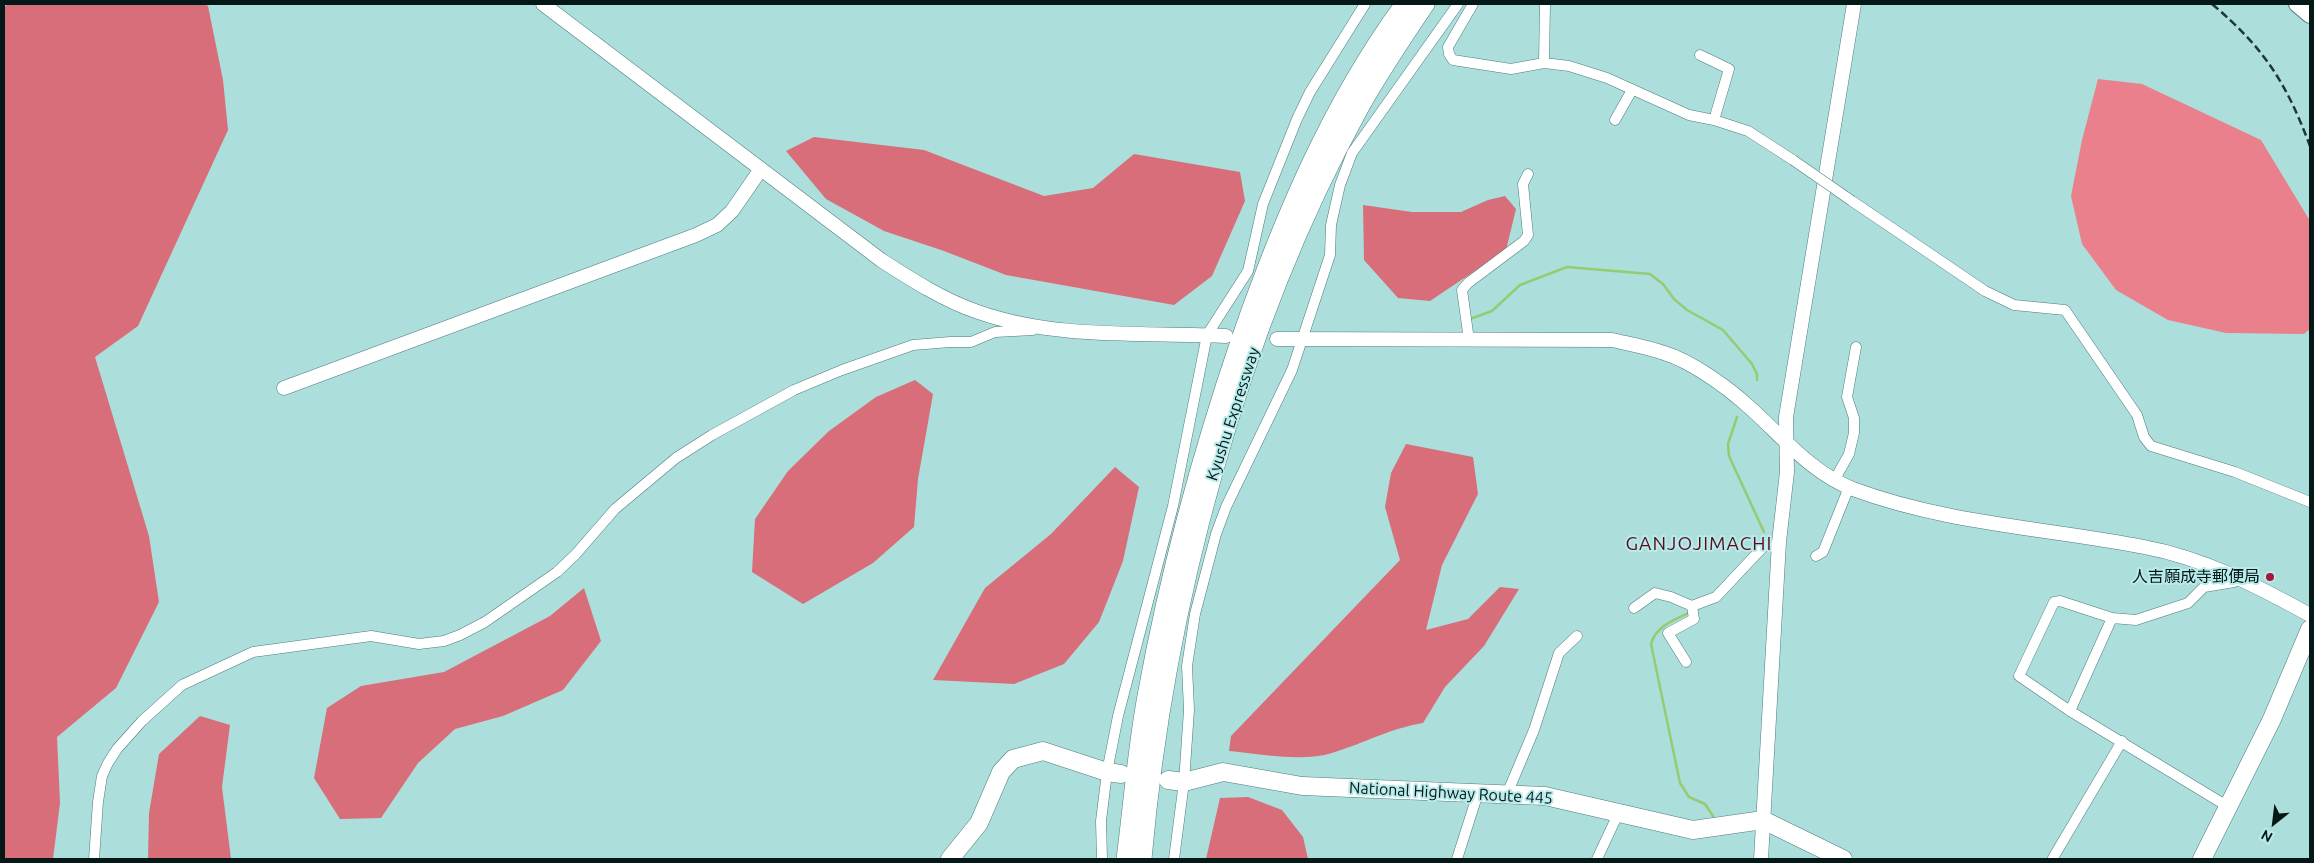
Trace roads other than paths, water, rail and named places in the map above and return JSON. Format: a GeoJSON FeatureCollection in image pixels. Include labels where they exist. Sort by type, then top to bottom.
{"type":"FeatureCollection","features":[{"type":"Feature","properties":{"kind":"highway","name":"Kyushu Expressway"},"geometry":{"type":"LineString","coordinates":[[1126,859],[1147,698],[1174,569],[1203,458],[1226,382],[1267,268],[1308,173],[1345,99],[1383,34],[1405,4]]}},
{"type":"Feature","properties":{"kind":"highway","name":"Kyushu Expressway"},"geometry":{"type":"LineString","coordinates":[[1142,859],[1145,817],[1166,681],[1190,563],[1216,463],[1241,386],[1300,226],[1359,107],[1425,4]]}},
{"type":"Feature","properties":{"kind":"highway"},"geometry":{"type":"LineString","coordinates":[[2202,859],[2272,719],[2310,628]]}},
{"type":"Feature","properties":{"kind":"highway"},"geometry":{"type":"LineString","coordinates":[[950,859],[979,823],[1001,772],[1013,759],[1043,751],[1114,773]]}},
{"type":"Feature","properties":{"kind":"highway","name":"National Highway Route 445"},"geometry":{"type":"LineString","coordinates":[[1176,781],[1223,772],[1302,786],[1545,796],[1693,830],[1763,820]]}},
{"type":"Feature","properties":{"kind":"highway"},"geometry":{"type":"LineString","coordinates":[[1763,820],[1843,859]]}},
{"type":"Feature","properties":{"kind":"main road"},"geometry":{"type":"LineString","coordinates":[[2297,4],[2310,15]]}},
{"type":"Feature","properties":{"kind":"street"},"geometry":{"type":"LineString","coordinates":[[543,4],[881,260],[932,292],[978,312],[1047,329],[1116,336],[1226,336]]}},
{"type":"Feature","properties":{"kind":"street"},"geometry":{"type":"LineString","coordinates":[[1102,859],[1101,821],[1114,773],[1118,716],[1174,506],[1207,335],[1248,271],[1263,204],[1297,119],[1310,92],[1365,4]]}},
{"type":"Feature","properties":{"kind":"street"},"geometry":{"type":"LineString","coordinates":[[1174,859],[1176,781],[1189,710],[1187,666],[1195,614],[1216,534],[1226,507],[1292,370],[1330,255],[1332,226],[1340,185],[1352,153],[1458,4]]}},
{"type":"Feature","properties":{"kind":"street"},"geometry":{"type":"LineString","coordinates":[[1473,4],[1448,47],[1449,54],[1453,60],[1511,69],[1544,63],[1569,66],[1607,78],[1689,115],[1714,120],[1748,131],[1985,291],[2006,303],[2065,310],[2138,415],[2144,437],[2151,446],[2236,472],[2310,502]]}},
{"type":"Feature","properties":{"kind":"street"},"geometry":{"type":"LineString","coordinates":[[1544,63],[1545,4]]}},
{"type":"Feature","properties":{"kind":"street"},"geometry":{"type":"LineString","coordinates":[[1761,859],[1778,547],[1787,472],[1786,417],[1854,4]]}},
{"type":"Feature","properties":{"kind":"street"},"geometry":{"type":"LineString","coordinates":[[1700,54],[1729,69],[1714,120]]}},
{"type":"Feature","properties":{"kind":"street"},"geometry":{"type":"LineString","coordinates":[[1615,120],[1632,90]]}},
{"type":"Feature","properties":{"kind":"street"},"geometry":{"type":"LineString","coordinates":[[284,388],[696,235],[717,225],[732,211],[761,169]]}},
{"type":"Feature","properties":{"kind":"street"},"geometry":{"type":"LineString","coordinates":[[1469,340],[1462,290],[1468,283],[1524,241],[1528,235],[1523,184],[1528,174]]}},
{"type":"Feature","properties":{"kind":"street"},"geometry":{"type":"LineString","coordinates":[[94,859],[98,802],[102,776],[108,763],[117,749],[142,721],[182,685],[253,652],[371,636],[419,644],[444,641],[460,635],[485,622],[557,572],[575,555],[614,509],[676,458],[712,435],[794,390],[842,370],[913,345],[971,342],[995,332],[1047,329]]}},
{"type":"Feature","properties":{"kind":"street"},"geometry":{"type":"LineString","coordinates":[[1277,339],[1612,340],[1666,353],[1713,378],[1749,406],[1787,443],[1824,474],[1849,487],[1941,515],[2144,547],[2180,556],[2236,575],[2310,615]]}},
{"type":"Feature","properties":{"kind":"street"},"geometry":{"type":"LineString","coordinates":[[1835,479],[1849,454],[1854,433],[1854,418],[1847,397],[1856,347]]}},
{"type":"Feature","properties":{"kind":"street"},"geometry":{"type":"LineString","coordinates":[[1816,556],[1823,552],[1849,487]]}},
{"type":"Feature","properties":{"kind":"street"},"geometry":{"type":"LineString","coordinates":[[1634,608],[1655,593],[1671,597],[1692,606],[1716,597],[1764,546],[1778,547]]}},
{"type":"Feature","properties":{"kind":"street"},"geometry":{"type":"LineString","coordinates":[[2227,806],[2194,788],[2122,741],[2070,711],[2019,676],[2054,602],[2060,601],[2112,618],[2136,620],[2188,603],[2204,587],[2234,582],[2236,575]]}},
{"type":"Feature","properties":{"kind":"street"},"geometry":{"type":"LineString","coordinates":[[1686,662],[1668,633],[1694,619],[1692,606]]}},
{"type":"Feature","properties":{"kind":"street"},"geometry":{"type":"LineString","coordinates":[[2070,711],[2112,618]]}},
{"type":"Feature","properties":{"kind":"street"},"geometry":{"type":"LineString","coordinates":[[1507,794],[1534,730],[1559,653],[1577,636]]}},
{"type":"Feature","properties":{"kind":"street"},"geometry":{"type":"LineString","coordinates":[[2054,858],[2122,741]]}},
{"type":"Feature","properties":{"kind":"street"},"geometry":{"type":"LineString","coordinates":[[1457,859],[1478,793]]}},
{"type":"Feature","properties":{"kind":"street"},"geometry":{"type":"LineString","coordinates":[[1597,859],[1619,812]]}},
{"type":"Feature","properties":{"kind":"waterway"},"geometry":{"type":"LineString","coordinates":[[1470,319],[1492,311],[1520,285],[1567,267],[1650,274],[1663,284],[1674,299],[1687,310],[1723,330],[1752,364],[1757,374],[1757,380]]}},
{"type":"Feature","properties":{"kind":"waterway"},"geometry":{"type":"LineString","coordinates":[[1737,417],[1728,444],[1729,456],[1764,532]]}},
{"type":"Feature","properties":{"kind":"waterway"},"geometry":{"type":"LineString","coordinates":[[1689,613],[1661,628],[1651,644],[1680,783],[1689,797],[1705,804],[1715,819]]}},
{"type":"Feature","properties":{"kind":"railway"},"geometry":{"type":"LineString","coordinates":[[2212,4],[2246,36],[2272,68],[2292,103],[2310,146]]}},
{"type":"Feature","properties":{"kind":"place","name":"人吉願成寺郵便局"},"geometry":{"type":"Point","coordinates":[2270,577]}},
{"type":"Feature","properties":{"kind":"district","name":"GANJOJIMACHI"},"geometry":{"type":"Point","coordinates":[1699,544]}}]}
